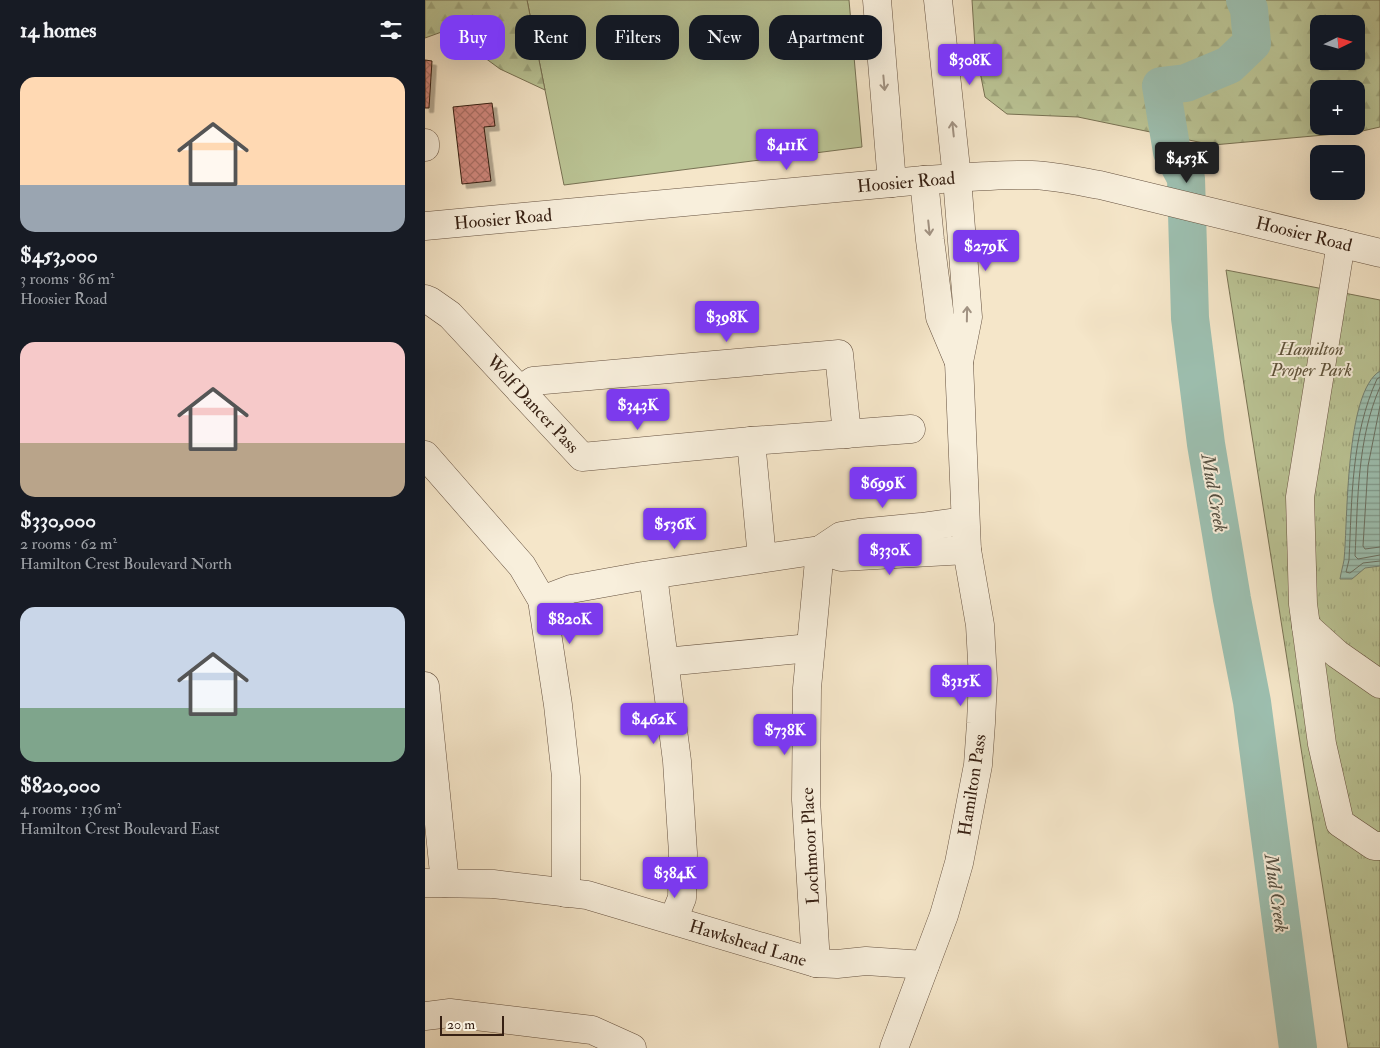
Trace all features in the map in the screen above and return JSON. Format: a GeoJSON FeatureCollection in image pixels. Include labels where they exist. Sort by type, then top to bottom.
{"type":"FeatureCollection","features":[{"type":"Feature","properties":{"kind":"street"},"geometry":{"type":"LineString","coordinates":[[877,0],[892,183]]}},
{"type":"Feature","properties":{"kind":"street","name":"Hamilton Pass"},"geometry":{"type":"LineString","coordinates":[[894,1048],[944,915],[959,862],[978,765],[983,679],[980,625],[967,550],[965,521],[959,362],[968,316],[957,178],[938,0]]}},
{"type":"Feature","properties":{"kind":"street","name":"Hoosier Road"},"geometry":{"type":"LineString","coordinates":[[425,226],[924,180],[1013,175],[1059,178],[1100,185],[1380,253]]}},
{"type":"Feature","properties":{"kind":"street","name":"Hamilton Pass"},"geometry":{"type":"LineString","coordinates":[[924,180],[940,317],[959,362]]}},
{"type":"Feature","properties":{"kind":"street"},"geometry":{"type":"LineString","coordinates":[[1341,244],[1300,497],[1303,604],[1322,744],[1340,823],[1374,846],[1380,846]]}},
{"type":"Feature","properties":{"kind":"street","name":"Wolf Dancer Pass"},"geometry":{"type":"LineString","coordinates":[[425,299],[450,315],[582,457],[751,441],[911,429]]}},
{"type":"Feature","properties":{"kind":"street"},"geometry":{"type":"LineString","coordinates":[[520,390],[533,381],[839,354],[847,434]]}},
{"type":"Feature","properties":{"kind":"street"},"geometry":{"type":"LineString","coordinates":[[751,441],[762,558]]}},
{"type":"Feature","properties":{"kind":"street"},"geometry":{"type":"LineString","coordinates":[[425,455],[522,566],[542,600],[558,705],[566,777],[566,893]]}},
{"type":"Feature","properties":{"kind":"street"},"geometry":{"type":"LineString","coordinates":[[542,600],[571,589],[820,550],[841,536],[965,521]]}},
{"type":"Feature","properties":{"kind":"street"},"geometry":{"type":"LineString","coordinates":[[820,550],[841,557],[967,550]]}},
{"type":"Feature","properties":{"kind":"street","name":"Lochmoor Place"},"geometry":{"type":"LineString","coordinates":[[816,963],[806,800],[807,688],[820,550]]}},
{"type":"Feature","properties":{"kind":"street"},"geometry":{"type":"LineString","coordinates":[[653,575],[677,760],[683,853],[682,898],[673,920]]}},
{"type":"Feature","properties":{"kind":"street"},"geometry":{"type":"LineString","coordinates":[[1306,626],[1337,654],[1380,684]]}},
{"type":"Feature","properties":{"kind":"street"},"geometry":{"type":"LineString","coordinates":[[665,662],[810,648]]}},
{"type":"Feature","properties":{"kind":"street"},"geometry":{"type":"LineString","coordinates":[[425,686],[435,883]]}},
{"type":"Feature","properties":{"kind":"street","name":"Hawkshead Lane"},"geometry":{"type":"LineString","coordinates":[[435,883],[493,884],[587,895],[816,963],[837,964],[866,961],[925,965]]}},
{"type":"Feature","properties":{"kind":"street"},"geometry":{"type":"LineString","coordinates":[[425,1016],[450,1013],[592,1030],[633,1048]]}},
{"type":"Feature","properties":{"kind":"green space"},"geometry":{"type":"Polygon","coordinates":[[[425,0],[527,0],[530,15],[515,15],[515,60],[539,60],[545,90],[500,69],[488,60],[505,60],[505,15],[440,15],[440,33],[425,38],[425,0]]]}},
{"type":"Feature","properties":{"kind":"green space"},"geometry":{"type":"Polygon","coordinates":[[[527,0],[849,0],[850,15],[769,15],[769,60],[854,60],[862,147],[564,185],[539,60],[586,60],[586,15],[530,15],[527,0]]]}},
{"type":"Feature","properties":{"kind":"green space"},"geometry":{"type":"Polygon","coordinates":[[[972,0],[1380,0],[1380,127],[1365,130],[1365,80],[1310,80],[1310,135],[1325,135],[1213,145],[1078,117],[1007,114],[985,97],[975,47],[972,0]]]}},
{"type":"Feature","properties":{"kind":"green space","name":"Hamilton Proper Park"},"geometry":{"type":"Polygon","coordinates":[[[1226,270],[1380,300],[1380,1048],[1348,1048],[1226,270]]]}},
{"type":"Feature","properties":{"kind":"water"},"geometry":{"type":"Polygon","coordinates":[[[1380,371],[1380,566],[1365,568],[1352,579],[1340,579],[1344,560],[1350,458],[1354,429],[1360,404],[1369,384],[1380,371]]]}},
{"type":"Feature","properties":{"kind":"building"},"geometry":{"type":"Polygon","coordinates":[[[425,60],[432,61],[429,108],[425,108],[425,60]]]}},
{"type":"Feature","properties":{"kind":"building"},"geometry":{"type":"Polygon","coordinates":[[[492,103],[495,126],[484,127],[491,181],[462,184],[453,107],[492,103]]]}},
{"type":"Feature","properties":{"kind":"waterway","name":"Mud Creek"},"geometry":{"type":"LineString","coordinates":[[1245,0],[1249,9],[1252,43],[1229,65],[1186,83],[1161,86],[1172,152],[1186,178],[1190,318],[1206,444],[1232,599],[1252,702],[1298,1048]]}}]}
